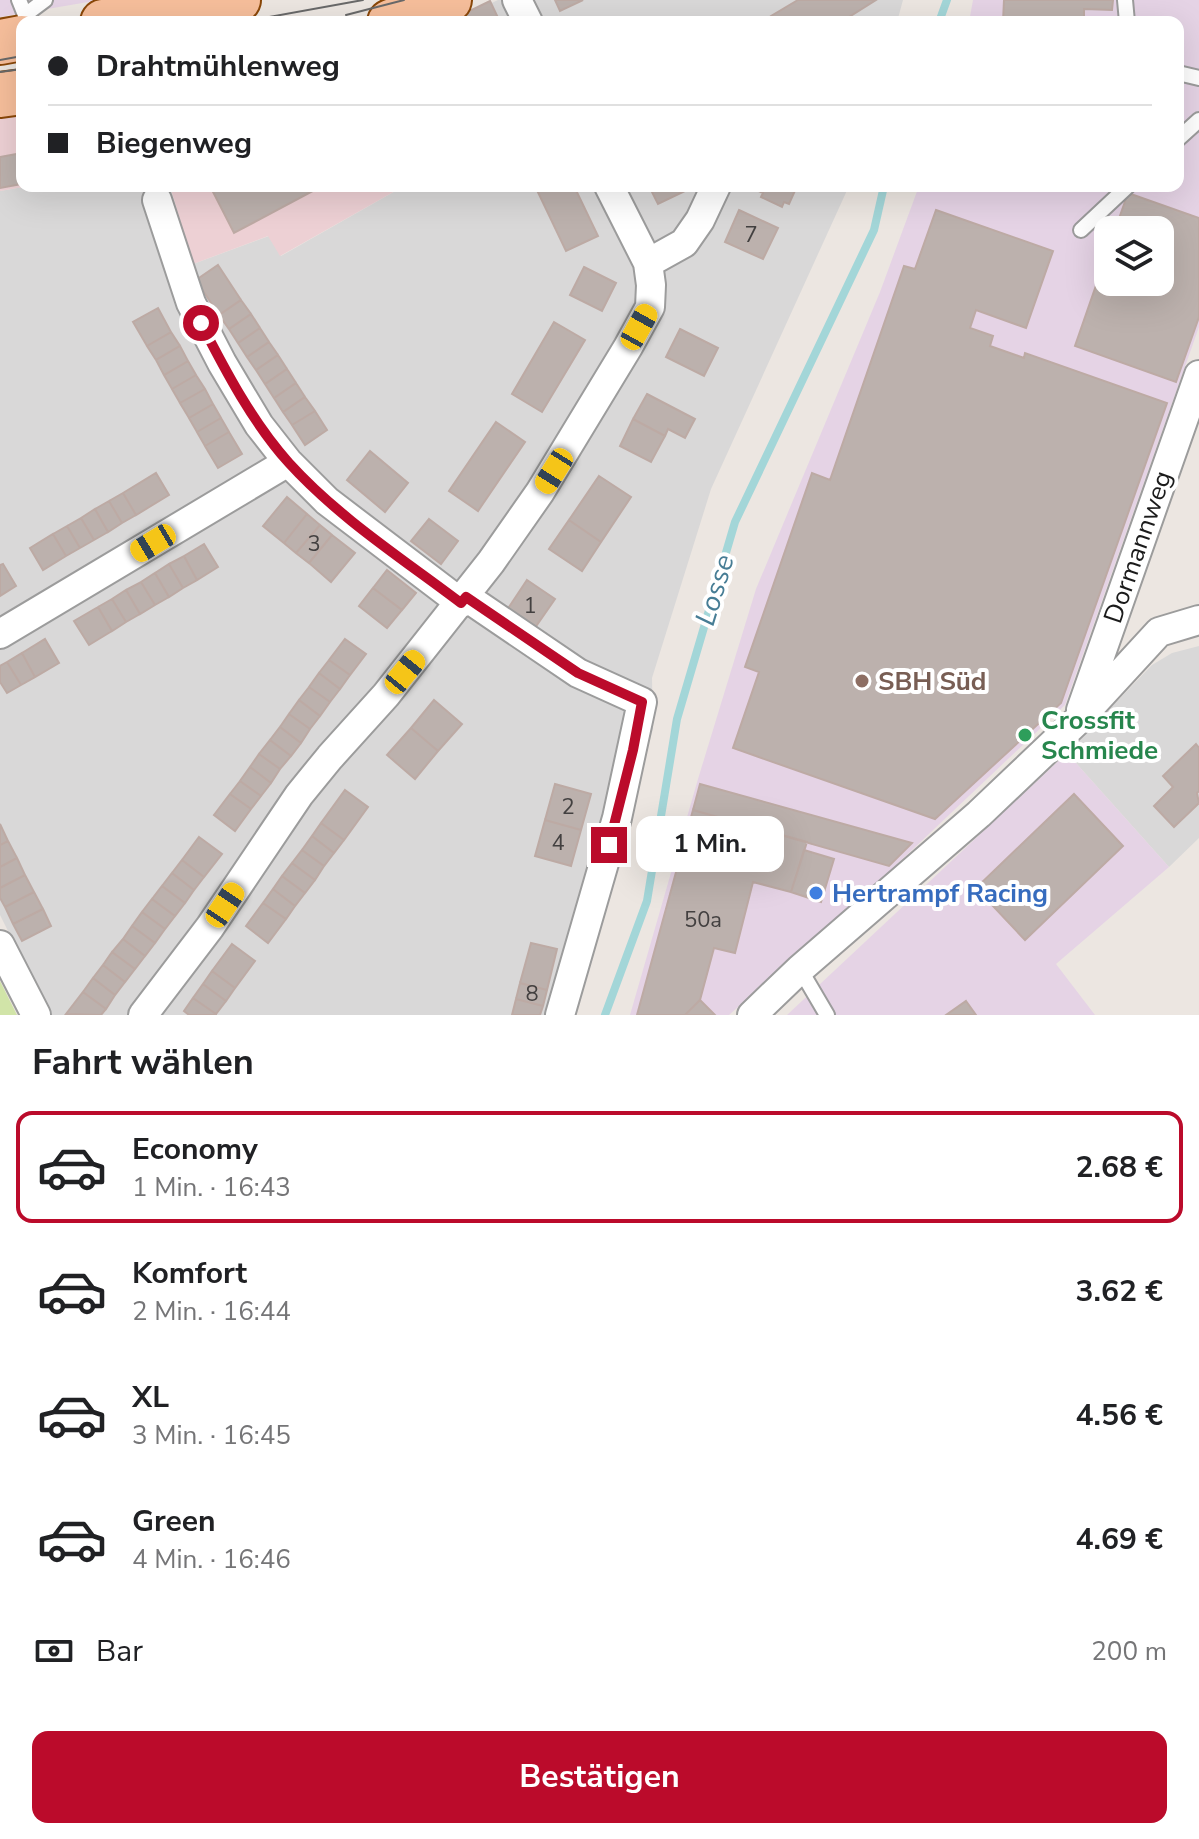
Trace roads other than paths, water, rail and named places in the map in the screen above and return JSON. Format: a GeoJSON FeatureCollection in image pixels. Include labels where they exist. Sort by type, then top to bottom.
{"type":"FeatureCollection","features":[{"type":"Feature","properties":{"kind":"main road"},"geometry":{"type":"LineString","coordinates":[[140,16],[238,0]]}},
{"type":"Feature","properties":{"kind":"main road"},"geometry":{"type":"LineString","coordinates":[[406,16],[449,0]]}},
{"type":"Feature","properties":{"kind":"street"},"geometry":{"type":"LineString","coordinates":[[143,1015],[210,927],[299,795],[463,600],[540,492],[650,307],[648,263],[612,192]]}},
{"type":"Feature","properties":{"kind":"street"},"geometry":{"type":"LineString","coordinates":[[648,263],[684,243],[700,220],[713,192]]}},
{"type":"Feature","properties":{"kind":"street"},"geometry":{"type":"LineString","coordinates":[[157,200],[191,303],[259,425],[288,462],[327,501],[463,600],[578,673],[642,702],[617,818],[560,1015]]}},
{"type":"Feature","properties":{"kind":"street","name":"Dormannweg"},"geometry":{"type":"LineString","coordinates":[[1078,720],[1199,375]]}},
{"type":"Feature","properties":{"kind":"street"},"geometry":{"type":"LineString","coordinates":[[0,634],[288,462]]}},
{"type":"Feature","properties":{"kind":"street"},"geometry":{"type":"LineString","coordinates":[[752,1015],[800,969],[979,814],[1078,720],[1159,632],[1199,620]]}},
{"type":"Feature","properties":{"kind":"street"},"geometry":{"type":"LineString","coordinates":[[0,945],[36,1015]]}},
{"type":"Feature","properties":{"kind":"lane"},"geometry":{"type":"LineString","coordinates":[[30,16],[45,0]]}},
{"type":"Feature","properties":{"kind":"lane"},"geometry":{"type":"LineString","coordinates":[[1184,134],[1199,120]]}},
{"type":"Feature","properties":{"kind":"lane"},"geometry":{"type":"LineString","coordinates":[[1081,230],[1122,192]]}},
{"type":"Feature","properties":{"kind":"lane"},"geometry":{"type":"LineString","coordinates":[[800,969],[827,1015]]}},
{"type":"Feature","properties":{"kind":"waterway","name":"Losse"},"geometry":{"type":"LineString","coordinates":[[941,16],[947,0]]}},
{"type":"Feature","properties":{"kind":"waterway","name":"Losse"},"geometry":{"type":"LineString","coordinates":[[605,1015],[647,901],[677,719],[735,522],[874,230],[883,192]]}},
{"type":"Feature","properties":{"kind":"tram line"},"geometry":{"type":"LineString","coordinates":[[275,16],[363,0]]}},
{"type":"Feature","properties":{"kind":"tram line"},"geometry":{"type":"LineString","coordinates":[[346,15],[404,0]]}},
{"type":"Feature","properties":{"kind":"tram line"},"geometry":{"type":"LineString","coordinates":[[0,60],[16,57]]}},
{"type":"Feature","properties":{"kind":"tram line"},"geometry":{"type":"LineString","coordinates":[[0,72],[16,70]]}},
{"type":"Feature","properties":{"kind":"place","name":"SBH Süd"},"geometry":{"type":"Point","coordinates":[862,681]}},
{"type":"Feature","properties":{"kind":"place","name":"Crossfit Schmiede"},"geometry":{"type":"Point","coordinates":[1025,735]}},
{"type":"Feature","properties":{"kind":"place","name":"Hertrampf Racing"},"geometry":{"type":"Point","coordinates":[816,893]}}]}
